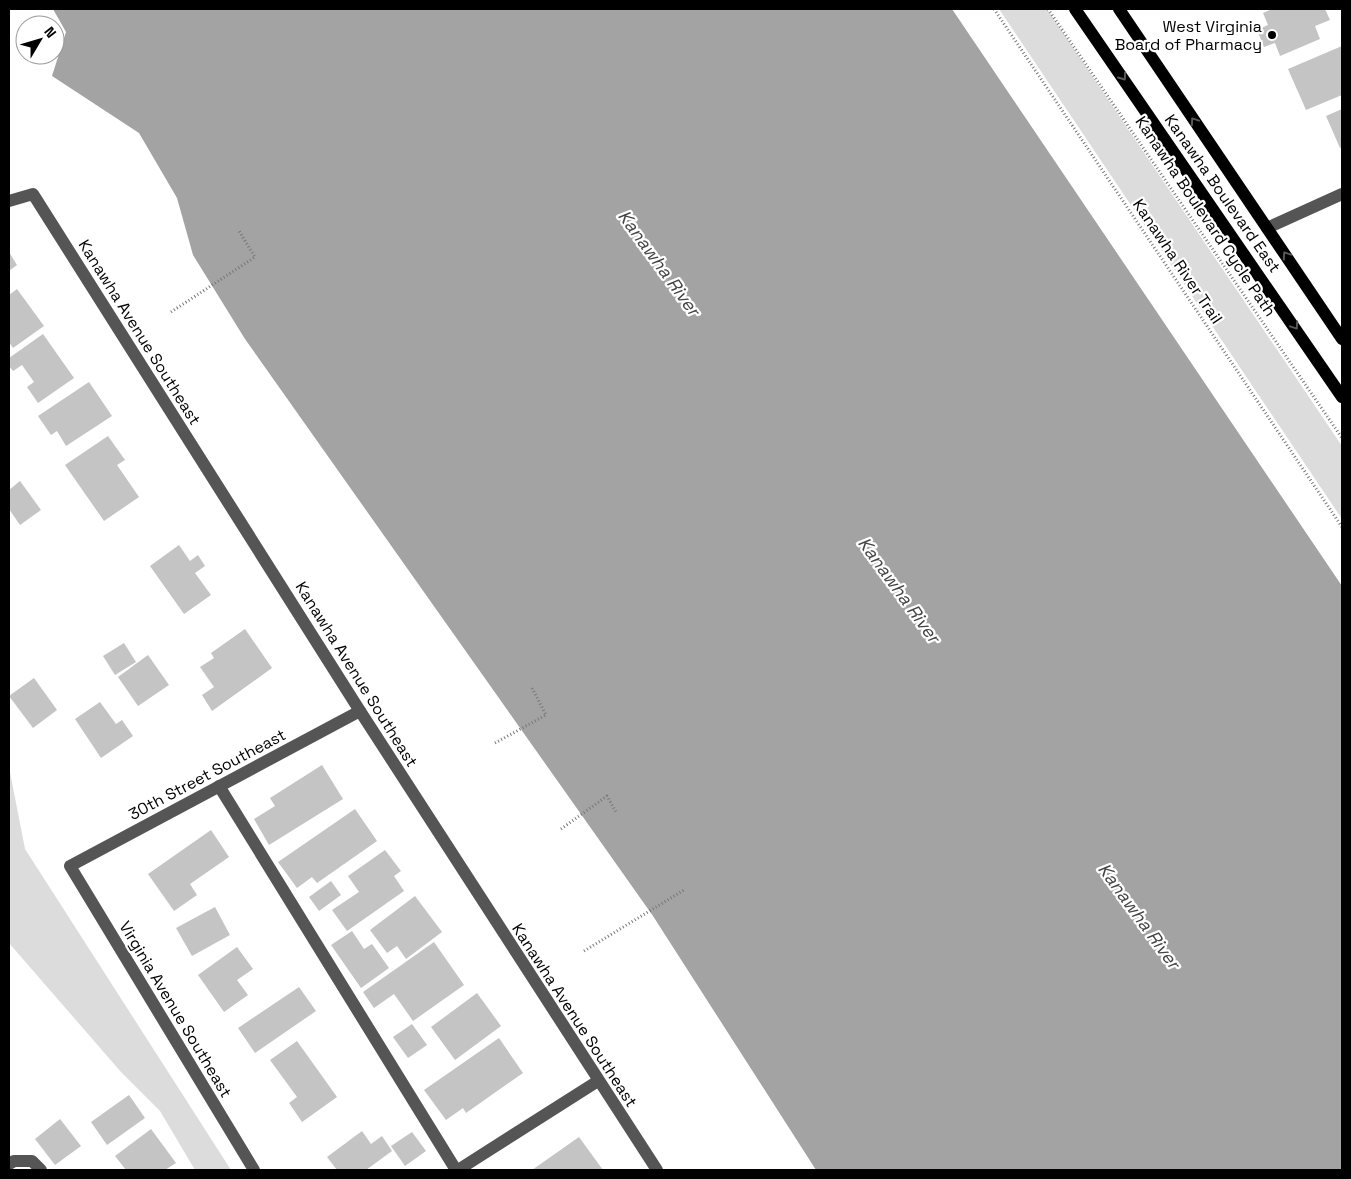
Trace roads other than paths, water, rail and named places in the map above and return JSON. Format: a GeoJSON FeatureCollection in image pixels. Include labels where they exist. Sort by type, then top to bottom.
{"type":"FeatureCollection","features":[{"type":"Feature","properties":{"kind":"main road","name":"Kanawha Boulevard East"},"geometry":{"type":"LineString","coordinates":[[1075,9],[1342,396]]}},
{"type":"Feature","properties":{"kind":"main road","name":"Kanawha Boulevard East"},"geometry":{"type":"LineString","coordinates":[[1119,9],[1342,339]]}},
{"type":"Feature","properties":{"kind":"street","name":"Kanawha Avenue Southeast"},"geometry":{"type":"LineString","coordinates":[[9,201],[33,194],[360,711],[657,1170]]}},
{"type":"Feature","properties":{"kind":"street"},"geometry":{"type":"LineString","coordinates":[[1267,228],[1342,194]]}},
{"type":"Feature","properties":{"kind":"street","name":"30th Street Southeast"},"geometry":{"type":"LineString","coordinates":[[70,866],[360,711]]}},
{"type":"Feature","properties":{"kind":"street"},"geometry":{"type":"LineString","coordinates":[[219,786],[457,1170],[598,1081]]}},
{"type":"Feature","properties":{"kind":"street","name":"Virginia Avenue Southeast"},"geometry":{"type":"LineString","coordinates":[[70,866],[254,1170]]}},
{"type":"Feature","properties":{"kind":"street"},"geometry":{"type":"LineString","coordinates":[[9,1164],[14,1161],[32,1161],[42,1170]]}},
{"type":"Feature","properties":{"kind":"water","name":"Kanawha River"},"geometry":{"type":"Polygon","coordinates":[[[53,9],[952,9],[1342,586],[1342,1170],[816,1170],[653,916],[245,339],[193,255],[177,198],[139,133],[52,76],[56,65],[65,65],[65,15],[56,15],[53,9]]]}},
{"type":"Feature","properties":{"kind":"place","name":"West Virginia Board of Pharmacy"},"geometry":{"type":"Point","coordinates":[1272,35]}}]}
